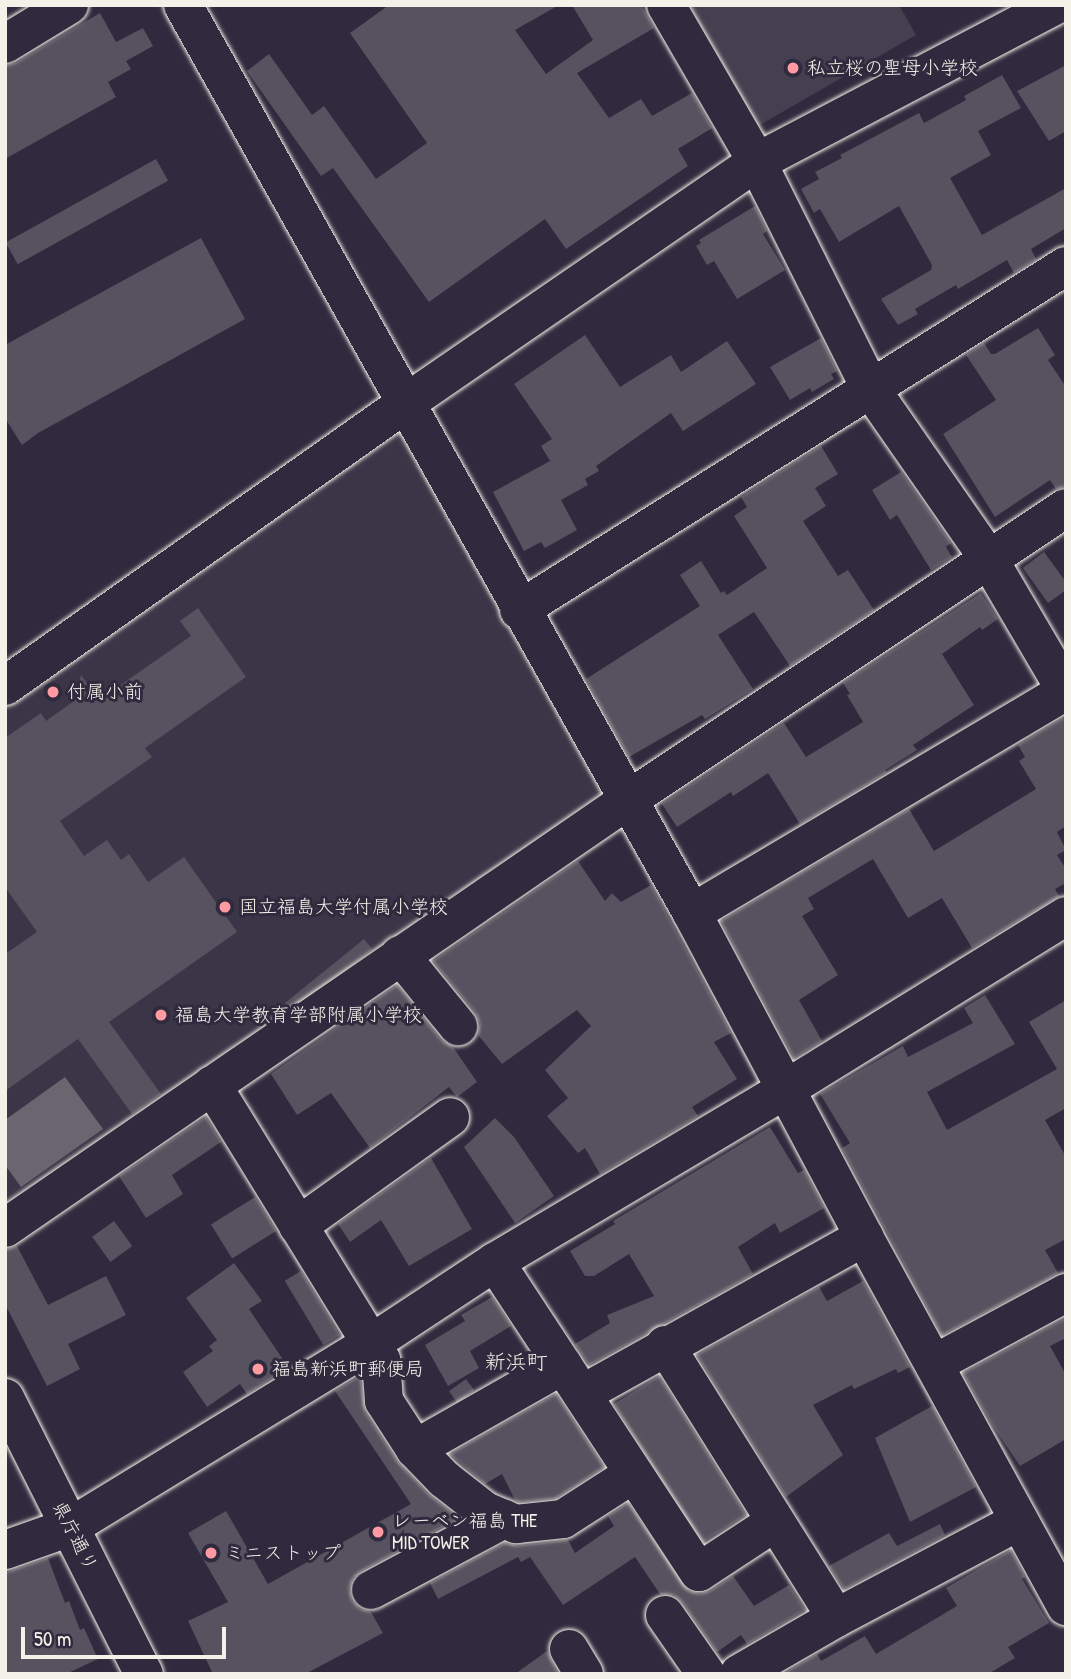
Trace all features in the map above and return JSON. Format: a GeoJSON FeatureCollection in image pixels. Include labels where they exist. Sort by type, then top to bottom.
{"type":"FeatureCollection","features":[{"type":"Feature","properties":{"kind":"street"},"geometry":{"type":"LineString","coordinates":[[7,37],[69,5]]}},
{"type":"Feature","properties":{"kind":"street"},"geometry":{"type":"LineString","coordinates":[[183,5],[519,610],[692,913],[864,1237],[1066,1606]]}},
{"type":"Feature","properties":{"kind":"street"},"geometry":{"type":"LineString","coordinates":[[666,5],[757,162],[870,388],[988,558],[1066,691],[692,913]]}},
{"type":"Feature","properties":{"kind":"street"},"geometry":{"type":"LineString","coordinates":[[5,686],[406,403],[757,162],[1056,5],[1066,20]]}},
{"type":"Feature","properties":{"kind":"street"},"geometry":{"type":"LineString","coordinates":[[519,610],[1066,266]]}},
{"type":"Feature","properties":{"kind":"street"},"geometry":{"type":"LineString","coordinates":[[5,1228],[628,800],[1066,508]]}},
{"type":"Feature","properties":{"kind":"street"},"geometry":{"type":"LineString","coordinates":[[5,1550],[70,1527],[372,1343],[495,1262],[786,1089],[1066,916]]}},
{"type":"Feature","properties":{"kind":"street"},"geometry":{"type":"LineString","coordinates":[[400,956],[458,1026]]}},
{"type":"Feature","properties":{"kind":"street"},"geometry":{"type":"LineString","coordinates":[[212,1084],[372,1343],[381,1360],[384,1401],[415,1449],[444,1479],[485,1511],[516,1524],[563,1519],[634,1474]]}},
{"type":"Feature","properties":{"kind":"street"},"geometry":{"type":"LineString","coordinates":[[298,1226],[450,1117]]}},
{"type":"Feature","properties":{"kind":"street"},"geometry":{"type":"LineString","coordinates":[[415,1449],[572,1380],[665,1345],[864,1237]]}},
{"type":"Feature","properties":{"kind":"street"},"geometry":{"type":"LineString","coordinates":[[495,1262],[699,1572],[775,1522]]}},
{"type":"Feature","properties":{"kind":"street"},"geometry":{"type":"LineString","coordinates":[[934,1364],[1066,1293]]}},
{"type":"Feature","properties":{"kind":"street"},"geometry":{"type":"LineString","coordinates":[[665,1345],[836,1618]]}},
{"type":"Feature","properties":{"kind":"street","name":"県庁通り"},"geometry":{"type":"LineString","coordinates":[[5,1398],[144,1674]]}},
{"type":"Feature","properties":{"kind":"street"},"geometry":{"type":"LineString","coordinates":[[371,1590],[504,1519]]}},
{"type":"Feature","properties":{"kind":"street"},"geometry":{"type":"LineString","coordinates":[[738,1674],[836,1618],[1019,1521]]}},
{"type":"Feature","properties":{"kind":"street"},"geometry":{"type":"LineString","coordinates":[[665,1615],[706,1674]]}},
{"type":"Feature","properties":{"kind":"shaded area","name":"私立桜の聖母小学校"},"geometry":{"type":"Polygon","coordinates":[[[689,5],[899,5],[916,35],[758,126],[689,5]]]}},
{"type":"Feature","properties":{"kind":"shaded area","name":"福島大学教育学部附属小学校"},"geometry":{"type":"Polygon","coordinates":[[[406,403],[628,800],[5,1229],[5,686],[406,403]]]}},
{"type":"Feature","properties":{"kind":"shaded area"},"geometry":{"type":"Polygon","coordinates":[[[65,1077],[103,1129],[21,1187],[5,1165],[5,1120],[65,1077]]]}},
{"type":"Feature","properties":{"kind":"building"},"geometry":{"type":"Polygon","coordinates":[[[389,5],[559,5],[515,30],[546,74],[593,40],[572,5],[641,5],[654,28],[577,73],[609,118],[641,99],[652,116],[692,93],[712,128],[678,149],[688,166],[566,249],[545,219],[429,302],[333,168],[321,176],[247,71],[269,54],[312,115],[324,106],[376,179],[427,143],[350,33],[389,5]]]}},
{"type":"Feature","properties":{"kind":"building"},"geometry":{"type":"Polygon","coordinates":[[[100,13],[116,42],[143,28],[153,46],[126,61],[131,69],[108,82],[116,97],[5,159],[5,66],[16,63],[100,13]]]}},
{"type":"Feature","properties":{"kind":"building"},"geometry":{"type":"Polygon","coordinates":[[[1066,65],[1066,131],[1049,141],[1017,91],[1066,65]]]}},
{"type":"Feature","properties":{"kind":"building"},"geometry":{"type":"Polygon","coordinates":[[[1002,75],[1021,108],[978,131],[991,155],[950,178],[982,235],[1066,188],[1066,228],[1031,249],[1036,259],[1014,273],[1007,260],[958,289],[956,285],[915,309],[918,314],[898,325],[881,299],[931,270],[932,265],[899,206],[839,242],[820,209],[814,213],[801,189],[819,179],[815,172],[842,158],[840,155],[919,113],[924,123],[966,100],[964,96],[1002,75]]]}},
{"type":"Feature","properties":{"kind":"building"},"geometry":{"type":"Polygon","coordinates":[[[156,159],[168,181],[18,264],[6,242],[156,159]]]}},
{"type":"Feature","properties":{"kind":"building"},"geometry":{"type":"Polygon","coordinates":[[[755,206],[767,231],[763,234],[785,270],[737,299],[714,261],[707,265],[696,246],[701,243],[699,240],[755,206]]]}},
{"type":"Feature","properties":{"kind":"building"},"geometry":{"type":"Polygon","coordinates":[[[201,238],[245,319],[38,433],[22,445],[5,418],[5,345],[201,238]]]}},
{"type":"Feature","properties":{"kind":"building"},"geometry":{"type":"Polygon","coordinates":[[[1038,328],[1055,355],[1048,360],[1066,387],[1066,486],[1056,489],[1050,480],[995,517],[943,434],[996,400],[966,355],[984,343],[991,354],[995,354],[1038,328]]]}},
{"type":"Feature","properties":{"kind":"building"},"geometry":{"type":"Polygon","coordinates":[[[585,335],[620,387],[671,355],[681,372],[727,341],[756,384],[683,431],[671,413],[596,466],[599,471],[585,479],[588,485],[561,500],[577,530],[545,548],[541,542],[524,551],[493,492],[550,461],[541,446],[552,439],[514,384],[585,335]]]}},
{"type":"Feature","properties":{"kind":"building"},"geometry":{"type":"Polygon","coordinates":[[[821,338],[837,371],[831,374],[834,379],[812,392],[810,388],[790,400],[770,367],[821,338]]]}},
{"type":"Feature","properties":{"kind":"building"},"geometry":{"type":"Polygon","coordinates":[[[821,446],[838,474],[815,488],[826,506],[803,521],[838,576],[848,570],[874,610],[790,666],[754,612],[718,635],[753,689],[705,719],[702,715],[629,757],[586,679],[700,606],[680,575],[701,561],[721,593],[724,591],[727,595],[767,568],[734,516],[747,507],[741,497],[821,446]]]}},
{"type":"Feature","properties":{"kind":"building"},"geometry":{"type":"Polygon","coordinates":[[[901,472],[951,543],[946,547],[952,557],[931,570],[897,515],[890,520],[872,490],[901,472]]]}},
{"type":"Feature","properties":{"kind":"building"},"geometry":{"type":"Polygon","coordinates":[[[1044,552],[1066,582],[1066,590],[1048,603],[1023,568],[1044,552]]]}},
{"type":"Feature","properties":{"kind":"building"},"geometry":{"type":"Polygon","coordinates":[[[981,593],[998,619],[982,630],[980,627],[942,654],[974,705],[913,745],[917,750],[885,770],[887,772],[800,824],[768,773],[733,796],[731,792],[677,827],[662,804],[784,723],[806,757],[863,722],[843,683],[981,593]]]}},
{"type":"Feature","properties":{"kind":"building"},"geometry":{"type":"Polygon","coordinates":[[[198,608],[246,677],[145,748],[152,757],[60,821],[84,856],[107,840],[121,860],[129,854],[148,882],[184,857],[237,932],[109,1022],[161,1094],[132,1114],[78,1039],[5,1091],[5,954],[37,932],[5,887],[5,738],[41,713],[46,721],[74,701],[81,675],[99,700],[191,636],[180,621],[198,608]]]}},
{"type":"Feature","properties":{"kind":"building"},"geometry":{"type":"Polygon","coordinates":[[[1063,718],[1066,723],[1066,826],[1057,832],[1066,850],[1057,855],[1066,869],[1066,883],[1055,889],[1059,896],[972,948],[942,898],[908,918],[873,859],[808,898],[814,909],[802,916],[838,975],[799,1000],[822,1041],[794,1058],[721,921],[909,809],[934,851],[1036,789],[1019,761],[1025,757],[1018,745],[1063,718]]]}},
{"type":"Feature","properties":{"kind":"building"},"geometry":{"type":"Polygon","coordinates":[[[578,861],[605,901],[612,893],[621,902],[651,885],[731,1033],[714,1042],[737,1079],[692,1107],[698,1116],[600,1174],[585,1148],[578,1153],[547,1116],[568,1098],[545,1070],[591,1026],[577,1010],[502,1064],[478,1035],[480,1023],[475,1012],[433,961],[578,861]]]}},
{"type":"Feature","properties":{"kind":"building"},"geometry":{"type":"Polygon","coordinates":[[[364,939],[372,949],[293,1013],[285,1003],[364,939]]]}},
{"type":"Feature","properties":{"kind":"building"},"geometry":{"type":"Polygon","coordinates":[[[397,985],[441,1040],[453,1047],[477,1082],[457,1097],[449,1087],[370,1148],[331,1093],[297,1115],[271,1074],[397,985]]]}},
{"type":"Feature","properties":{"kind":"building"},"geometry":{"type":"Polygon","coordinates":[[[985,995],[1015,1044],[927,1092],[947,1130],[1057,1069],[1029,1022],[1066,1000],[1066,1108],[1045,1120],[1066,1157],[1066,1239],[1045,1250],[1058,1273],[942,1335],[842,1148],[850,1143],[820,1094],[903,1046],[908,1057],[973,1023],[964,1008],[985,995]]]}},
{"type":"Feature","properties":{"kind":"building"},"geometry":{"type":"Polygon","coordinates":[[[206,1117],[221,1142],[172,1175],[183,1194],[146,1218],[119,1176],[206,1117]]]}},
{"type":"Feature","properties":{"kind":"building"},"geometry":{"type":"Polygon","coordinates":[[[495,1118],[514,1137],[554,1196],[515,1223],[464,1147],[495,1118]]]}},
{"type":"Feature","properties":{"kind":"building"},"geometry":{"type":"Polygon","coordinates":[[[770,1127],[798,1173],[804,1170],[824,1208],[780,1233],[775,1223],[738,1247],[753,1274],[589,1365],[575,1344],[610,1323],[607,1315],[654,1296],[629,1254],[594,1276],[585,1276],[570,1251],[615,1224],[613,1221],[770,1127]]]}},
{"type":"Feature","properties":{"kind":"building"},"geometry":{"type":"Polygon","coordinates":[[[431,1158],[472,1229],[409,1266],[381,1220],[350,1242],[338,1224],[431,1158]]]}},
{"type":"Feature","properties":{"kind":"building"},"geometry":{"type":"Polygon","coordinates":[[[255,1197],[276,1231],[232,1258],[211,1225],[255,1197]]]}},
{"type":"Feature","properties":{"kind":"building"},"geometry":{"type":"Polygon","coordinates":[[[114,1221],[132,1246],[110,1262],[92,1237],[114,1221]]]}},
{"type":"Feature","properties":{"kind":"building"},"geometry":{"type":"Polygon","coordinates":[[[17,1246],[48,1305],[106,1276],[126,1315],[68,1344],[80,1369],[47,1386],[5,1304],[5,1250],[17,1246]]]}},
{"type":"Feature","properties":{"kind":"building"},"geometry":{"type":"Polygon","coordinates":[[[234,1263],[262,1301],[249,1309],[288,1367],[247,1394],[240,1384],[207,1407],[183,1372],[213,1351],[209,1346],[217,1340],[186,1298],[234,1263]]]}},
{"type":"Feature","properties":{"kind":"building"},"geometry":{"type":"Polygon","coordinates":[[[301,1271],[340,1335],[323,1345],[285,1281],[301,1271]]]}},
{"type":"Feature","properties":{"kind":"building"},"geometry":{"type":"Polygon","coordinates":[[[863,1281],[910,1367],[898,1373],[896,1369],[854,1389],[852,1385],[813,1405],[843,1455],[786,1497],[697,1355],[819,1287],[827,1301],[863,1281]]]}},
{"type":"Feature","properties":{"kind":"building"},"geometry":{"type":"Polygon","coordinates":[[[492,1297],[511,1326],[470,1351],[479,1368],[448,1386],[425,1345],[465,1321],[461,1315],[492,1297]]]}},
{"type":"Feature","properties":{"kind":"building"},"geometry":{"type":"Polygon","coordinates":[[[1066,1318],[1066,1338],[1050,1346],[1066,1375],[1066,1439],[1020,1466],[991,1423],[963,1373],[1066,1318]]]}},
{"type":"Feature","properties":{"kind":"building"},"geometry":{"type":"Polygon","coordinates":[[[360,1376],[365,1412],[397,1461],[428,1494],[459,1518],[361,1571],[353,1578],[349,1589],[352,1601],[360,1609],[371,1612],[383,1633],[305,1674],[213,1674],[188,1621],[228,1602],[188,1533],[226,1511],[268,1584],[411,1504],[335,1391],[360,1376]]]}},
{"type":"Feature","properties":{"kind":"building"},"geometry":{"type":"Polygon","coordinates":[[[659,1376],[746,1515],[701,1543],[614,1404],[659,1376]]]}},
{"type":"Feature","properties":{"kind":"building"},"geometry":{"type":"Polygon","coordinates":[[[466,1379],[474,1390],[457,1403],[449,1391],[466,1379]]]}},
{"type":"Feature","properties":{"kind":"building"},"geometry":{"type":"Polygon","coordinates":[[[556,1394],[604,1467],[556,1498],[519,1502],[515,1500],[502,1474],[485,1484],[450,1454],[556,1394]]]}},
{"type":"Feature","properties":{"kind":"building"},"geometry":{"type":"Polygon","coordinates":[[[932,1406],[976,1487],[910,1522],[875,1438],[932,1406]]]}},
{"type":"Feature","properties":{"kind":"building"},"geometry":{"type":"Polygon","coordinates":[[[628,1503],[689,1591],[700,1594],[710,1591],[733,1576],[754,1606],[789,1585],[805,1610],[747,1644],[741,1635],[717,1652],[683,1603],[674,1595],[660,1594],[635,1557],[563,1605],[530,1557],[521,1562],[518,1557],[438,1599],[430,1583],[505,1543],[518,1546],[568,1540],[575,1553],[614,1526],[608,1516],[628,1503]]]}},
{"type":"Feature","properties":{"kind":"building"},"geometry":{"type":"Polygon","coordinates":[[[940,1524],[945,1535],[844,1589],[829,1566],[889,1533],[897,1546],[940,1524]]]}},
{"type":"Feature","properties":{"kind":"building"},"geometry":{"type":"Polygon","coordinates":[[[1011,1550],[1025,1577],[1022,1579],[1049,1623],[1008,1647],[1015,1658],[988,1674],[783,1674],[817,1654],[821,1661],[865,1636],[876,1654],[957,1606],[946,1588],[1011,1550]]]}},
{"type":"Feature","properties":{"kind":"building"},"geometry":{"type":"Polygon","coordinates":[[[48,1558],[65,1603],[69,1601],[80,1630],[84,1628],[98,1659],[66,1674],[5,1674],[5,1573],[48,1558]]]}},
{"type":"Feature","properties":{"kind":"building"},"geometry":{"type":"Polygon","coordinates":[[[547,1651],[558,1674],[515,1674],[547,1651]]]}},
{"type":"Feature","properties":{"kind":"place","name":"私立桜の聖母小学校"},"geometry":{"type":"Point","coordinates":[793,68]}},
{"type":"Feature","properties":{"kind":"place","name":"付属小前"},"geometry":{"type":"Point","coordinates":[53,692]}},
{"type":"Feature","properties":{"kind":"place","name":"国立福島大学付属小学校"},"geometry":{"type":"Point","coordinates":[225,907]}},
{"type":"Feature","properties":{"kind":"place","name":"福島大学教育学部附属小学校"},"geometry":{"type":"Point","coordinates":[161,1015]}},
{"type":"Feature","properties":{"kind":"place","name":"福島新浜町郵便局"},"geometry":{"type":"Point","coordinates":[258,1369]}},
{"type":"Feature","properties":{"kind":"place","name":"レーベン福島 THE MID TOWER"},"geometry":{"type":"Point","coordinates":[378,1532]}},
{"type":"Feature","properties":{"kind":"place","name":"ミニストップ"},"geometry":{"type":"Point","coordinates":[211,1553]}},
{"type":"Feature","properties":{"kind":"district","name":"新浜町"},"geometry":{"type":"Point","coordinates":[516,1362]}}]}
